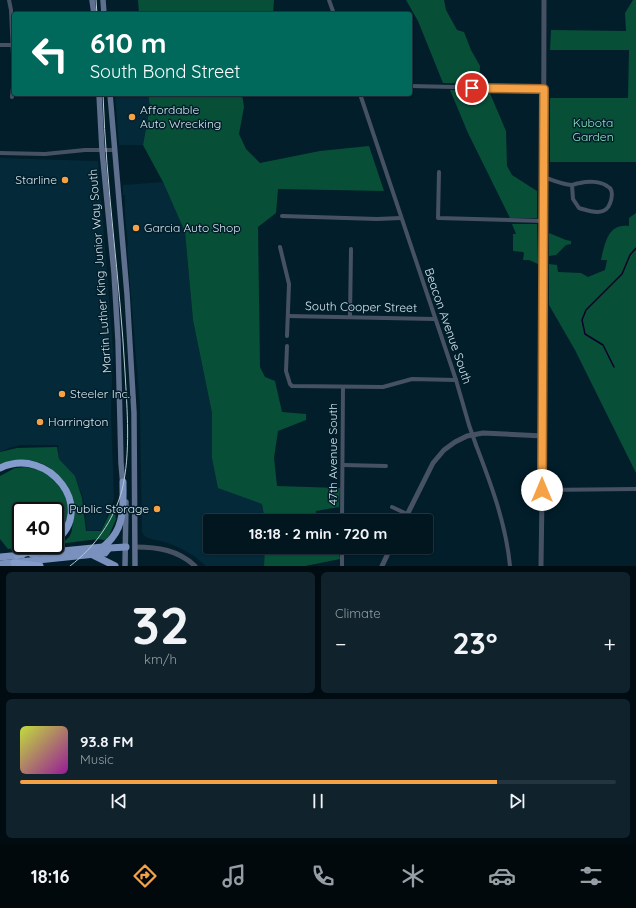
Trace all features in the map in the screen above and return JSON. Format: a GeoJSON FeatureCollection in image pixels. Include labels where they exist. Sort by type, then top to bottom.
{"type":"FeatureCollection","features":[{"type":"Feature","properties":{"kind":"highway"},"geometry":{"type":"LineString","coordinates":[[0,468],[16,463],[30,463],[48,470],[60,482],[68,496],[70,514],[68,525],[64,531]]}},
{"type":"Feature","properties":{"kind":"highway"},"geometry":{"type":"LineString","coordinates":[[7,560],[105,553],[106,548],[118,527],[123,504],[123,482]]}},
{"type":"Feature","properties":{"kind":"highway"},"geometry":{"type":"LineString","coordinates":[[17,555],[126,547]]}},
{"type":"Feature","properties":{"kind":"highway"},"geometry":{"type":"LineString","coordinates":[[0,564],[21,554]]}},
{"type":"Feature","properties":{"kind":"highway"},"geometry":{"type":"LineString","coordinates":[[91,554],[115,566]]}},
{"type":"Feature","properties":{"kind":"highway"},"geometry":{"type":"LineString","coordinates":[[7,560],[40,566]]}},
{"type":"Feature","properties":{"kind":"main road"},"geometry":{"type":"LineString","coordinates":[[92,0],[94,12]]}},
{"type":"Feature","properties":{"kind":"main road"},"geometry":{"type":"LineString","coordinates":[[103,0],[104,12]]}},
{"type":"Feature","properties":{"kind":"main road","name":"Martin Luther King Junior Way South"},"geometry":{"type":"LineString","coordinates":[[99,96],[102,150],[118,337],[121,463],[126,505],[126,566]]}},
{"type":"Feature","properties":{"kind":"main road","name":"Martin Luther King Junior Way South"},"geometry":{"type":"LineString","coordinates":[[110,96],[127,294],[134,405],[135,566]]}},
{"type":"Feature","properties":{"kind":"main road"},"geometry":{"type":"LineString","coordinates":[[126,547],[135,547]]}},
{"type":"Feature","properties":{"kind":"street"},"geometry":{"type":"LineString","coordinates":[[0,45],[12,45],[11,10],[9,0]]}},
{"type":"Feature","properties":{"kind":"street"},"geometry":{"type":"LineString","coordinates":[[329,0],[333,12]]}},
{"type":"Feature","properties":{"kind":"street"},"geometry":{"type":"LineString","coordinates":[[542,566],[544,0]]}},
{"type":"Feature","properties":{"kind":"street"},"geometry":{"type":"LineString","coordinates":[[412,86],[544,89]]}},
{"type":"Feature","properties":{"kind":"street","name":"Beacon Avenue South"},"geometry":{"type":"LineString","coordinates":[[361,96],[434,319],[456,380],[476,445],[501,516],[508,546],[510,566]]}},
{"type":"Feature","properties":{"kind":"street"},"geometry":{"type":"LineString","coordinates":[[0,153],[45,154],[85,150],[114,150]]}},
{"type":"Feature","properties":{"kind":"street"},"geometry":{"type":"LineString","coordinates":[[438,172],[438,218],[544,221]]}},
{"type":"Feature","properties":{"kind":"street"},"geometry":{"type":"LineString","coordinates":[[544,178],[572,185],[592,182],[608,186],[611,194],[610,205],[606,210],[601,212],[579,208],[573,199],[572,185]]}},
{"type":"Feature","properties":{"kind":"street"},"geometry":{"type":"LineString","coordinates":[[282,216],[401,218]]}},
{"type":"Feature","properties":{"kind":"street"},"geometry":{"type":"LineString","coordinates":[[280,246],[289,284],[287,336]]}},
{"type":"Feature","properties":{"kind":"street"},"geometry":{"type":"LineString","coordinates":[[350,249],[350,317]]}},
{"type":"Feature","properties":{"kind":"street","name":"South Cooper Street"},"geometry":{"type":"LineString","coordinates":[[288,316],[434,319]]}},
{"type":"Feature","properties":{"kind":"street"},"geometry":{"type":"LineString","coordinates":[[287,346],[286,371],[292,386],[383,387],[412,379],[456,380]]}},
{"type":"Feature","properties":{"kind":"street","name":"47th Avenue South"},"geometry":{"type":"LineString","coordinates":[[342,514],[343,387]]}},
{"type":"Feature","properties":{"kind":"street"},"geometry":{"type":"LineString","coordinates":[[392,507],[407,514],[433,463],[442,452],[454,442],[467,436],[483,433],[543,436]]}},
{"type":"Feature","properties":{"kind":"street"},"geometry":{"type":"LineString","coordinates":[[343,465],[386,466]]}},
{"type":"Feature","properties":{"kind":"street"},"geometry":{"type":"LineString","coordinates":[[542,490],[636,489]]}},
{"type":"Feature","properties":{"kind":"street"},"geometry":{"type":"LineString","coordinates":[[135,547],[151,547],[168,550],[183,557],[195,566]]}},
{"type":"Feature","properties":{"kind":"street"},"geometry":{"type":"LineString","coordinates":[[342,554],[342,566]]}},
{"type":"Feature","properties":{"kind":"street"},"geometry":{"type":"LineString","coordinates":[[382,566],[388,554]]}},
{"type":"Feature","properties":{"kind":"shaded area","name":"Affordable Auto Wrecking"},"geometry":{"type":"Polygon","coordinates":[[[115,96],[148,96],[150,107],[143,145],[119,145],[115,96]]]}},
{"type":"Feature","properties":{"kind":"shaded area"},"geometry":{"type":"Polygon","coordinates":[[[0,158],[98,161],[113,350],[111,411],[114,499],[101,530],[87,531],[83,498],[75,476],[59,459],[58,445],[21,445],[0,452],[0,158]]]}},
{"type":"Feature","properties":{"kind":"shaded area","name":"Public Storage"},"geometry":{"type":"Polygon","coordinates":[[[163,182],[185,232],[193,320],[212,413],[212,458],[262,504],[264,514],[203,514],[203,554],[265,554],[264,566],[206,566],[194,556],[180,548],[165,542],[147,538],[142,533],[140,408],[127,246],[125,195],[123,195],[123,185],[163,182]]]}},
{"type":"Feature","properties":{"kind":"green space"},"geometry":{"type":"Polygon","coordinates":[[[138,0],[274,0],[273,12],[139,12],[138,0]]]}},
{"type":"Feature","properties":{"kind":"green space"},"geometry":{"type":"Polygon","coordinates":[[[406,0],[444,0],[446,10],[457,30],[464,32],[471,50],[480,66],[479,84],[443,83],[418,21],[406,0]]]}},
{"type":"Feature","properties":{"kind":"green space","name":"Kubota Garden"},"geometry":{"type":"Polygon","coordinates":[[[633,0],[636,0],[636,162],[550,162],[550,98],[628,98],[629,50],[550,50],[551,30],[626,31],[625,13],[633,0]]]}},
{"type":"Feature","properties":{"kind":"green space"},"geometry":{"type":"Polygon","coordinates":[[[450,90],[489,91],[506,131],[507,166],[512,175],[537,191],[537,218],[510,218],[468,133],[450,90]]]}},
{"type":"Feature","properties":{"kind":"green space"},"geometry":{"type":"Polygon","coordinates":[[[148,96],[242,96],[244,107],[239,134],[246,149],[260,163],[320,151],[369,146],[384,191],[278,189],[276,213],[258,227],[260,367],[265,377],[275,381],[282,412],[306,414],[306,420],[278,431],[274,458],[277,486],[340,488],[339,507],[316,511],[316,514],[264,514],[262,504],[218,488],[212,458],[212,413],[193,320],[185,232],[163,182],[143,145],[150,107],[148,96]]]}},
{"type":"Feature","properties":{"kind":"green space"},"geometry":{"type":"Polygon","coordinates":[[[636,213],[636,473],[575,350],[549,305],[549,264],[557,265],[558,272],[581,273],[588,277],[605,270],[607,260],[601,260],[606,241],[612,231],[616,228],[629,226],[629,218],[636,213]]]}},
{"type":"Feature","properties":{"kind":"green space"},"geometry":{"type":"Polygon","coordinates":[[[512,224],[537,224],[538,264],[529,260],[523,260],[523,252],[513,251],[513,234],[516,234],[512,224]]]}},
{"type":"Feature","properties":{"kind":"green space"},"geometry":{"type":"Polygon","coordinates":[[[549,233],[571,241],[571,244],[566,245],[556,255],[549,256],[549,233]]]}},
{"type":"Feature","properties":{"kind":"green space"},"geometry":{"type":"Polygon","coordinates":[[[57,447],[59,459],[75,476],[82,498],[86,531],[101,531],[114,504],[116,519],[108,538],[104,540],[98,539],[64,543],[64,541],[72,531],[73,519],[70,498],[66,488],[54,471],[35,461],[21,460],[0,466],[0,452],[17,448],[57,447]]]}},
{"type":"Feature","properties":{"kind":"green space"},"geometry":{"type":"Polygon","coordinates":[[[26,467],[35,469],[53,479],[62,491],[68,512],[64,526],[64,502],[12,502],[12,548],[8,549],[0,539],[0,476],[15,468],[26,467]]]}},
{"type":"Feature","properties":{"kind":"green space"},"geometry":{"type":"Polygon","coordinates":[[[265,554],[339,554],[340,559],[305,566],[264,566],[265,554]]]}},
{"type":"Feature","properties":{"kind":"waterway"},"geometry":{"type":"LineString","coordinates":[[614,367],[603,345],[585,334],[582,320],[586,310],[622,274],[630,255],[636,248]]}},
{"type":"Feature","properties":{"kind":"tram line"},"geometry":{"type":"LineString","coordinates":[[96,0],[97,12]]}},
{"type":"Feature","properties":{"kind":"tram line"},"geometry":{"type":"LineString","coordinates":[[70,566],[88,550],[109,522],[122,490],[127,461],[128,431],[123,337],[107,164],[103,96]]}},
{"type":"Feature","properties":{"kind":"place","name":"Affordable Auto Wrecking"},"geometry":{"type":"Point","coordinates":[132,117]}},
{"type":"Feature","properties":{"kind":"place","name":"Starline"},"geometry":{"type":"Point","coordinates":[65,180]}},
{"type":"Feature","properties":{"kind":"place","name":"Garcia Auto Shop"},"geometry":{"type":"Point","coordinates":[136,228]}},
{"type":"Feature","properties":{"kind":"place","name":"Steeler Inc."},"geometry":{"type":"Point","coordinates":[62,394]}},
{"type":"Feature","properties":{"kind":"place","name":"Harrington"},"geometry":{"type":"Point","coordinates":[40,422]}},
{"type":"Feature","properties":{"kind":"place","name":"Public Storage"},"geometry":{"type":"Point","coordinates":[157,509]}},
{"type":"Feature","properties":{"kind":"route"},"geometry":{"type":"LineString","coordinates":[[472,88],[544,89],[542,490]]}}]}
